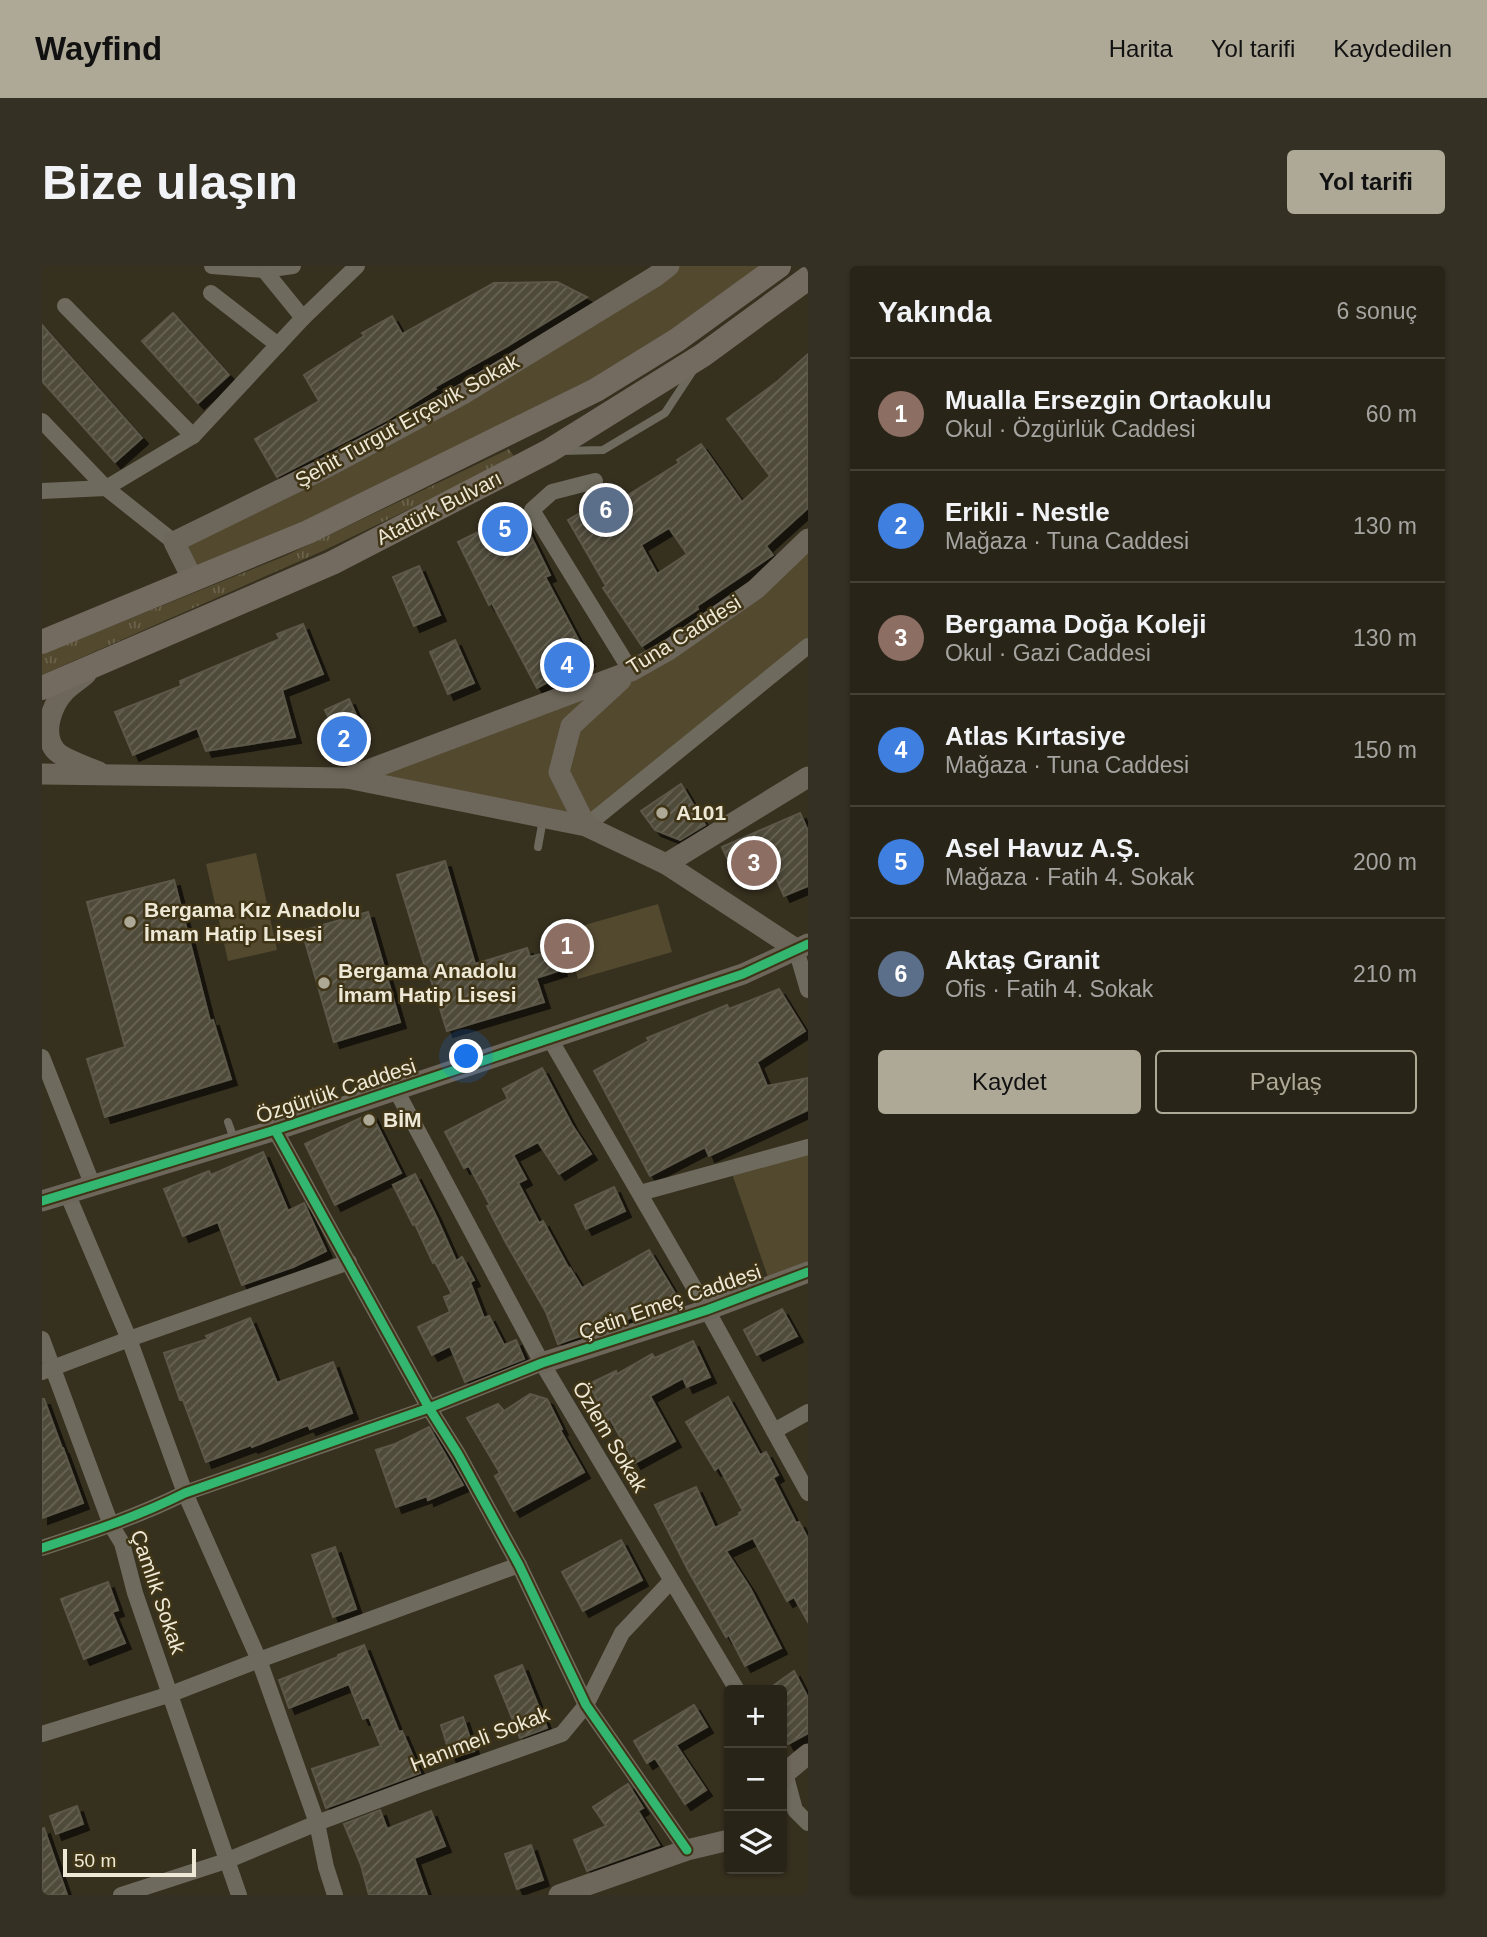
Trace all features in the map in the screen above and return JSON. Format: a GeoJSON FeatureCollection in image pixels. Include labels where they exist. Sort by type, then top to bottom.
{"type":"FeatureCollection","features":[{"type":"Feature","properties":{"kind":"main road","name":"Şehit Turgut Erçevik Sokak"},"geometry":{"type":"LineString","coordinates":[[174,542],[329,466],[463,394],[669,266]]}},
{"type":"Feature","properties":{"kind":"main road","name":"Atatürk Bulvarı"},"geometry":{"type":"LineString","coordinates":[[42,642],[309,531],[596,390],[677,340],[779,266]]}},
{"type":"Feature","properties":{"kind":"main road","name":"Atatürk Bulvarı"},"geometry":{"type":"LineString","coordinates":[[42,688],[332,563],[549,451],[703,355],[808,278]]}},
{"type":"Feature","properties":{"kind":"main road","name":"Tuna Caddesi"},"geometry":{"type":"LineString","coordinates":[[347,778],[631,671],[670,649],[756,589],[808,539]]}},
{"type":"Feature","properties":{"kind":"main road"},"geometry":{"type":"LineString","coordinates":[[174,542],[192,578]]}},
{"type":"Feature","properties":{"kind":"main road"},"geometry":{"type":"LineString","coordinates":[[102,662],[65,691],[51,709],[47,725],[48,737],[55,751],[107,776]]}},
{"type":"Feature","properties":{"kind":"main road"},"geometry":{"type":"LineString","coordinates":[[586,826],[559,772],[571,726],[631,671]]}},
{"type":"Feature","properties":{"kind":"main road","name":"Tuna Caddesi"},"geometry":{"type":"LineString","coordinates":[[42,761],[107,776]]}},
{"type":"Feature","properties":{"kind":"main road","name":"Tuna Caddesi"},"geometry":{"type":"LineString","coordinates":[[42,774],[347,778],[586,826],[666,864],[802,946]]}},
{"type":"Feature","properties":{"kind":"main road"},"geometry":{"type":"LineString","coordinates":[[666,864],[808,777]]}},
{"type":"Feature","properties":{"kind":"main road","name":"Özgürlük Caddesi"},"geometry":{"type":"LineString","coordinates":[[42,1200],[275,1130],[550,1039],[743,974],[802,946]]}},
{"type":"Feature","properties":{"kind":"main road","name":"Çetin Emeç Caddesi"},"geometry":{"type":"LineString","coordinates":[[542,1363],[707,1310],[808,1272]]}},
{"type":"Feature","properties":{"kind":"main road"},"geometry":{"type":"LineString","coordinates":[[787,1770],[808,1754]]}},
{"type":"Feature","properties":{"kind":"main road"},"geometry":{"type":"LineString","coordinates":[[559,1895],[687,1850],[724,1841]]}},
{"type":"Feature","properties":{"kind":"street"},"geometry":{"type":"LineString","coordinates":[[212,266],[264,270],[293,266]]}},
{"type":"Feature","properties":{"kind":"street"},"geometry":{"type":"LineString","coordinates":[[42,491],[106,488],[193,436],[303,318],[357,266]]}},
{"type":"Feature","properties":{"kind":"street"},"geometry":{"type":"LineString","coordinates":[[264,270],[303,318]]}},
{"type":"Feature","properties":{"kind":"street"},"geometry":{"type":"LineString","coordinates":[[211,293],[278,345]]}},
{"type":"Feature","properties":{"kind":"street"},"geometry":{"type":"LineString","coordinates":[[65,306],[193,436]]}},
{"type":"Feature","properties":{"kind":"street"},"geometry":{"type":"LineString","coordinates":[[42,421],[106,488],[174,542]]}},
{"type":"Feature","properties":{"kind":"street"},"geometry":{"type":"LineString","coordinates":[[595,481],[552,492],[532,510],[631,671]]}},
{"type":"Feature","properties":{"kind":"street"},"geometry":{"type":"LineString","coordinates":[[586,826],[808,646]]}},
{"type":"Feature","properties":{"kind":"street"},"geometry":{"type":"LineString","coordinates":[[802,946],[808,990]]}},
{"type":"Feature","properties":{"kind":"street"},"geometry":{"type":"LineString","coordinates":[[550,1039],[707,1310],[808,1493]]}},
{"type":"Feature","properties":{"kind":"street"},"geometry":{"type":"LineString","coordinates":[[42,1057],[93,1186]]}},
{"type":"Feature","properties":{"kind":"street","name":"Özlem Sokak"},"geometry":{"type":"LineString","coordinates":[[396,1090],[542,1363],[734,1685]]}},
{"type":"Feature","properties":{"kind":"street"},"geometry":{"type":"LineString","coordinates":[[275,1130],[519,1565],[586,1705],[687,1850]]}},
{"type":"Feature","properties":{"kind":"street"},"geometry":{"type":"LineString","coordinates":[[640,1193],[808,1147]]}},
{"type":"Feature","properties":{"kind":"street"},"geometry":{"type":"LineString","coordinates":[[67,1193],[129,1339],[185,1493],[259,1660],[317,1824],[335,1895]]}},
{"type":"Feature","properties":{"kind":"street"},"geometry":{"type":"LineString","coordinates":[[47,1370],[349,1262]]}},
{"type":"Feature","properties":{"kind":"street","name":"Çamlık Sokak"},"geometry":{"type":"LineString","coordinates":[[42,1339],[47,1370],[111,1525],[122,1543],[135,1593],[239,1895]]}},
{"type":"Feature","properties":{"kind":"street"},"geometry":{"type":"LineString","coordinates":[[42,1548],[111,1525],[185,1493],[429,1408],[542,1363]]}},
{"type":"Feature","properties":{"kind":"street"},"geometry":{"type":"LineString","coordinates":[[774,1431],[808,1412]]}},
{"type":"Feature","properties":{"kind":"street"},"geometry":{"type":"LineString","coordinates":[[42,1734],[171,1694],[519,1565]]}},
{"type":"Feature","properties":{"kind":"street","name":"Hanımeli Sokak"},"geometry":{"type":"LineString","coordinates":[[121,1895],[226,1861],[421,1784],[562,1734],[586,1705],[622,1633],[671,1581]]}},
{"type":"Feature","properties":{"kind":"street"},"geometry":{"type":"LineString","coordinates":[[787,1785],[795,1810],[808,1823]]}},
{"type":"Feature","properties":{"kind":"lane"},"geometry":{"type":"LineString","coordinates":[[538,847],[543,818]]}},
{"type":"Feature","properties":{"kind":"lane"},"geometry":{"type":"LineString","coordinates":[[295,1100],[303,1121]]}},
{"type":"Feature","properties":{"kind":"lane"},"geometry":{"type":"LineString","coordinates":[[228,1122],[235,1142]]}},
{"type":"Feature","properties":{"kind":"green space"},"geometry":{"type":"Polygon","coordinates":[[[669,266],[779,266],[677,340],[192,578],[174,543],[329,466],[669,266]]]}},
{"type":"Feature","properties":{"kind":"green space"},"geometry":{"type":"Polygon","coordinates":[[[509,449],[515,458],[325,550],[42,675],[42,654],[285,556],[509,449]]]}},
{"type":"Feature","properties":{"kind":"green space"},"geometry":{"type":"Polygon","coordinates":[[[808,539],[808,646],[586,826],[347,778],[631,671],[808,539]]]}},
{"type":"Feature","properties":{"kind":"green space"},"geometry":{"type":"Polygon","coordinates":[[[256,853],[277,950],[228,961],[206,864],[256,853]]]}},
{"type":"Feature","properties":{"kind":"green space"},"geometry":{"type":"Polygon","coordinates":[[[658,904],[672,952],[578,979],[564,931],[658,904]]]}},
{"type":"Feature","properties":{"kind":"green space"},"geometry":{"type":"Polygon","coordinates":[[[808,1147],[808,1272],[771,1286],[730,1168],[808,1147]]]}},
{"type":"Feature","properties":{"kind":"building"},"geometry":{"type":"Polygon","coordinates":[[[557,282],[587,297],[435,387],[436,389],[387,420],[277,477],[255,439],[319,401],[304,375],[364,336],[362,333],[392,316],[402,334],[494,283],[557,282]]]}},
{"type":"Feature","properties":{"kind":"building"},"geometry":{"type":"Polygon","coordinates":[[[173,313],[229,375],[198,403],[142,341],[173,313]]]}},
{"type":"Feature","properties":{"kind":"building"},"geometry":{"type":"Polygon","coordinates":[[[42,325],[142,438],[115,462],[42,381],[42,325]]]}},
{"type":"Feature","properties":{"kind":"building"},"geometry":{"type":"Polygon","coordinates":[[[808,354],[808,508],[766,546],[773,555],[642,646],[603,588],[606,586],[568,520],[612,494],[617,502],[679,463],[677,460],[701,444],[742,502],[770,476],[727,419],[778,381],[808,354]],[[669,528],[641,545],[657,574],[687,554],[669,528]]]}},
{"type":"Feature","properties":{"kind":"building"},"geometry":{"type":"Polygon","coordinates":[[[519,512],[550,575],[545,577],[589,660],[537,688],[492,603],[489,605],[458,542],[519,512]]]}},
{"type":"Feature","properties":{"kind":"building"},"geometry":{"type":"Polygon","coordinates":[[[419,566],[440,615],[414,626],[393,577],[419,566]]]}},
{"type":"Feature","properties":{"kind":"building"},"geometry":{"type":"Polygon","coordinates":[[[303,624],[323,674],[282,690],[295,737],[206,751],[197,728],[133,755],[115,712],[181,686],[180,681],[280,639],[277,634],[303,624]]]}},
{"type":"Feature","properties":{"kind":"building"},"geometry":{"type":"Polygon","coordinates":[[[455,640],[474,683],[448,694],[430,652],[455,640]]]}},
{"type":"Feature","properties":{"kind":"building"},"geometry":{"type":"Polygon","coordinates":[[[349,699],[365,736],[341,746],[325,710],[349,699]]]}},
{"type":"Feature","properties":{"kind":"building"},"geometry":{"type":"Polygon","coordinates":[[[681,784],[705,825],[680,840],[655,830],[641,811],[681,784]]]}},
{"type":"Feature","properties":{"kind":"building"},"geometry":{"type":"Polygon","coordinates":[[[800,813],[808,831],[808,886],[784,896],[769,862],[735,876],[722,847],[800,813]]]}},
{"type":"Feature","properties":{"kind":"building"},"geometry":{"type":"Polygon","coordinates":[[[445,861],[475,964],[527,948],[530,957],[555,950],[561,970],[536,978],[544,1002],[447,1031],[397,875],[445,861]]]}},
{"type":"Feature","properties":{"kind":"building"},"geometry":{"type":"Polygon","coordinates":[[[174,880],[210,1021],[213,1020],[231,1079],[105,1117],[87,1059],[125,1047],[87,902],[174,880]]]}},
{"type":"Feature","properties":{"kind":"building"},"geometry":{"type":"Polygon","coordinates":[[[368,912],[400,1022],[334,1042],[302,931],[368,912]]]}},
{"type":"Feature","properties":{"kind":"building"},"geometry":{"type":"Polygon","coordinates":[[[779,989],[805,1031],[757,1062],[767,1086],[808,1078],[808,1110],[709,1156],[705,1147],[650,1176],[594,1071],[649,1041],[647,1038],[727,1005],[729,1009],[779,989]]]}},
{"type":"Feature","properties":{"kind":"building"},"geometry":{"type":"Polygon","coordinates":[[[542,1068],[572,1125],[591,1154],[559,1174],[538,1142],[513,1155],[526,1179],[518,1183],[539,1223],[543,1221],[582,1288],[649,1250],[677,1297],[651,1312],[648,1307],[618,1325],[611,1325],[558,1344],[546,1312],[505,1241],[487,1206],[490,1205],[469,1166],[464,1168],[445,1132],[508,1099],[503,1089],[542,1068]]]}},
{"type":"Feature","properties":{"kind":"building"},"geometry":{"type":"Polygon","coordinates":[[[371,1113],[401,1173],[335,1205],[305,1144],[371,1113]]]}},
{"type":"Feature","properties":{"kind":"building"},"geometry":{"type":"Polygon","coordinates":[[[263,1152],[288,1211],[304,1203],[326,1251],[293,1267],[242,1285],[218,1222],[183,1236],[164,1189],[209,1171],[211,1175],[263,1152]]]}},
{"type":"Feature","properties":{"kind":"building"},"geometry":{"type":"Polygon","coordinates":[[[415,1174],[456,1261],[462,1257],[474,1280],[470,1282],[484,1318],[489,1316],[504,1345],[516,1340],[524,1359],[465,1382],[450,1346],[432,1355],[418,1327],[450,1312],[444,1297],[452,1294],[393,1185],[415,1174]]]}},
{"type":"Feature","properties":{"kind":"building"},"geometry":{"type":"Polygon","coordinates":[[[614,1187],[625,1211],[586,1229],[575,1205],[614,1187]]]}},
{"type":"Feature","properties":{"kind":"building"},"geometry":{"type":"Polygon","coordinates":[[[782,1309],[797,1336],[757,1355],[744,1330],[782,1309]]]}},
{"type":"Feature","properties":{"kind":"building"},"geometry":{"type":"Polygon","coordinates":[[[250,1318],[277,1383],[333,1362],[352,1413],[310,1429],[308,1425],[206,1462],[164,1353],[208,1339],[206,1336],[250,1318]]]}},
{"type":"Feature","properties":{"kind":"building"},"geometry":{"type":"Polygon","coordinates":[[[693,1341],[710,1377],[687,1387],[683,1378],[650,1396],[675,1441],[635,1463],[610,1419],[607,1420],[589,1384],[616,1371],[617,1374],[652,1354],[655,1358],[693,1341]]]}},
{"type":"Feature","properties":{"kind":"building"},"geometry":{"type":"Polygon","coordinates":[[[530,1394],[547,1399],[562,1429],[560,1430],[584,1472],[514,1511],[495,1476],[500,1473],[467,1418],[498,1404],[504,1411],[530,1394]]]}},
{"type":"Feature","properties":{"kind":"building"},"geometry":{"type":"Polygon","coordinates":[[[728,1397],[760,1455],[766,1452],[778,1475],[773,1478],[796,1523],[799,1522],[808,1539],[808,1622],[794,1597],[787,1601],[753,1538],[726,1551],[750,1588],[781,1648],[745,1666],[688,1570],[655,1505],[696,1487],[715,1528],[743,1511],[719,1467],[715,1470],[686,1422],[728,1397]]]}},
{"type":"Feature","properties":{"kind":"building"},"geometry":{"type":"Polygon","coordinates":[[[42,1399],[83,1503],[42,1518],[42,1399]]]}},
{"type":"Feature","properties":{"kind":"building"},"geometry":{"type":"Polygon","coordinates":[[[429,1427],[463,1485],[428,1500],[427,1496],[396,1507],[376,1450],[429,1427]]]}},
{"type":"Feature","properties":{"kind":"building"},"geometry":{"type":"Polygon","coordinates":[[[621,1540],[642,1580],[583,1611],[562,1572],[621,1540]]]}},
{"type":"Feature","properties":{"kind":"building"},"geometry":{"type":"Polygon","coordinates":[[[335,1547],[356,1609],[333,1617],[312,1555],[335,1547]]]}},
{"type":"Feature","properties":{"kind":"building"},"geometry":{"type":"Polygon","coordinates":[[[108,1582],[118,1610],[112,1612],[125,1643],[84,1659],[61,1599],[108,1582]]]}},
{"type":"Feature","properties":{"kind":"building"},"geometry":{"type":"Polygon","coordinates":[[[364,1645],[399,1732],[402,1731],[420,1773],[326,1808],[312,1769],[381,1746],[369,1717],[363,1719],[349,1684],[289,1708],[279,1680],[364,1645]]]}},
{"type":"Feature","properties":{"kind":"building"},"geometry":{"type":"Polygon","coordinates":[[[522,1665],[547,1728],[520,1738],[495,1676],[522,1665]]]}},
{"type":"Feature","properties":{"kind":"building"},"geometry":{"type":"Polygon","coordinates":[[[794,1671],[808,1698],[808,1733],[788,1744],[787,1685],[774,1685],[794,1671]]]}},
{"type":"Feature","properties":{"kind":"building"},"geometry":{"type":"Polygon","coordinates":[[[694,1705],[707,1727],[676,1745],[706,1790],[685,1804],[655,1758],[647,1763],[634,1741],[694,1705]]]}},
{"type":"Feature","properties":{"kind":"building"},"geometry":{"type":"Polygon","coordinates":[[[463,1717],[474,1751],[451,1758],[441,1725],[463,1717]]]}},
{"type":"Feature","properties":{"kind":"building"},"geometry":{"type":"Polygon","coordinates":[[[628,1784],[643,1808],[638,1811],[659,1845],[587,1871],[574,1840],[606,1826],[593,1807],[628,1784]]]}},
{"type":"Feature","properties":{"kind":"building"},"geometry":{"type":"Polygon","coordinates":[[[77,1806],[83,1824],[56,1834],[50,1816],[77,1806]]]}},
{"type":"Feature","properties":{"kind":"building"},"geometry":{"type":"Polygon","coordinates":[[[380,1810],[387,1829],[431,1811],[445,1846],[414,1858],[427,1895],[369,1895],[361,1865],[344,1824],[380,1810]]]}},
{"type":"Feature","properties":{"kind":"building"},"geometry":{"type":"Polygon","coordinates":[[[44,1828],[67,1895],[42,1895],[44,1828]]]}},
{"type":"Feature","properties":{"kind":"building"},"geometry":{"type":"Polygon","coordinates":[[[531,1845],[543,1880],[517,1889],[505,1854],[531,1845]]]}},
{"type":"Feature","properties":{"kind":"cycle path"},"geometry":{"type":"LineString","coordinates":[[42,1201],[275,1130],[743,974],[808,944]]}},
{"type":"Feature","properties":{"kind":"cycle path"},"geometry":{"type":"LineString","coordinates":[[275,1130],[519,1565],[586,1705],[687,1850]]}},
{"type":"Feature","properties":{"kind":"cycle path"},"geometry":{"type":"LineString","coordinates":[[42,1548],[97,1530],[185,1493],[429,1408],[542,1363],[707,1310],[808,1272]]}},
{"type":"Feature","properties":{"kind":"place","name":"Aktaş Granit"},"geometry":{"type":"Point","coordinates":[606,510]}},
{"type":"Feature","properties":{"kind":"place","name":"Asel Havuz A.Ş."},"geometry":{"type":"Point","coordinates":[505,529]}},
{"type":"Feature","properties":{"kind":"place","name":"Atlas Kırtasiye"},"geometry":{"type":"Point","coordinates":[567,665]}},
{"type":"Feature","properties":{"kind":"place","name":"Erikli - Nestle"},"geometry":{"type":"Point","coordinates":[344,739]}},
{"type":"Feature","properties":{"kind":"place","name":"A101"},"geometry":{"type":"Point","coordinates":[662,813]}},
{"type":"Feature","properties":{"kind":"place","name":"Bergama Doğa Koleji"},"geometry":{"type":"Point","coordinates":[754,863]}},
{"type":"Feature","properties":{"kind":"place","name":"Bergama Kız Anadolu İmam Hatip Lisesi"},"geometry":{"type":"Point","coordinates":[130,922]}},
{"type":"Feature","properties":{"kind":"place","name":"Mualla Ersezgin Ortaokulu"},"geometry":{"type":"Point","coordinates":[567,946]}},
{"type":"Feature","properties":{"kind":"place","name":"Bergama Anadolu İmam Hatip Lisesi"},"geometry":{"type":"Point","coordinates":[324,983]}},
{"type":"Feature","properties":{"kind":"place","name":"BİM"},"geometry":{"type":"Point","coordinates":[369,1120]}}]}
